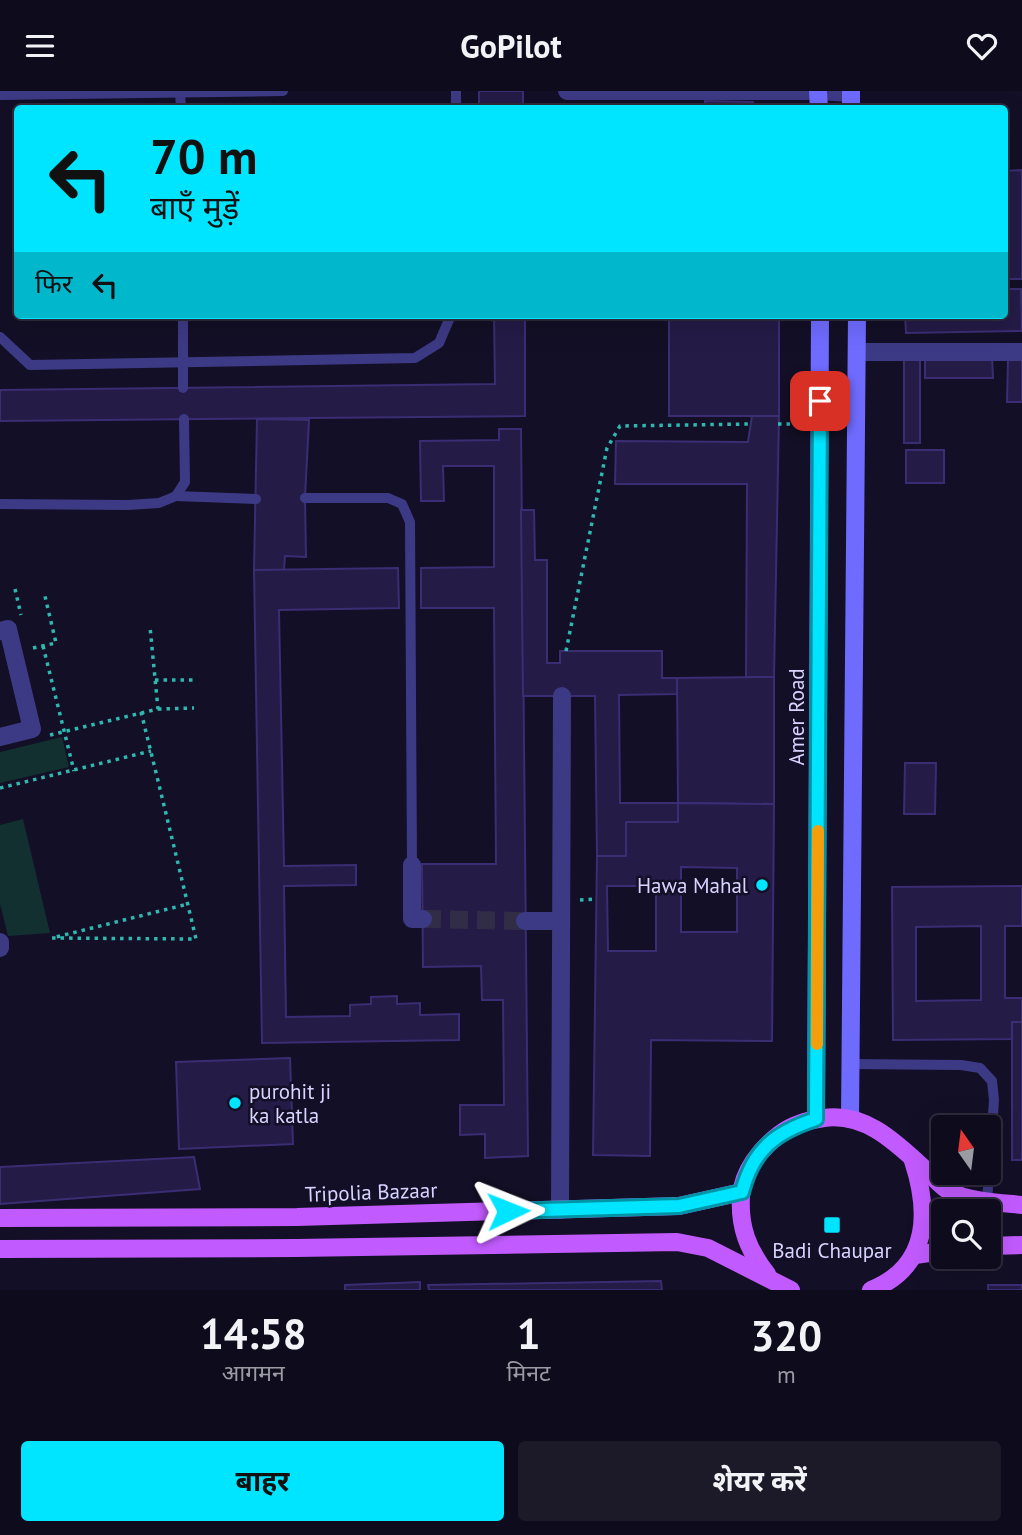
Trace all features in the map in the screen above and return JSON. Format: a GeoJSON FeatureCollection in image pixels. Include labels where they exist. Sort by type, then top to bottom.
{"type":"FeatureCollection","features":[{"type":"Feature","properties":{"kind":"main road","name":"Amer Road"},"geometry":{"type":"LineString","coordinates":[[816,1119],[820,319]]}},
{"type":"Feature","properties":{"kind":"main road"},"geometry":{"type":"LineString","coordinates":[[850,1119],[857,319]]}},
{"type":"Feature","properties":{"kind":"main road"},"geometry":{"type":"LineString","coordinates":[[774,1283],[756,1260],[745,1238],[740,1214],[742,1192],[751,1165],[767,1144],[788,1128],[832,1117],[872,1126],[892,1139],[949,1192],[976,1199]]}},
{"type":"Feature","properties":{"kind":"main road"},"geometry":{"type":"LineString","coordinates":[[885,1290],[915,1255],[923,1206],[912,1157]]}},
{"type":"Feature","properties":{"kind":"main road","name":"Tripolia Bazaar"},"geometry":{"type":"LineString","coordinates":[[0,1218],[297,1217],[679,1206],[742,1192]]}},
{"type":"Feature","properties":{"kind":"main road"},"geometry":{"type":"LineString","coordinates":[[1001,1203],[1022,1205]]}},
{"type":"Feature","properties":{"kind":"main road"},"geometry":{"type":"LineString","coordinates":[[0,1249],[677,1242],[708,1248],[791,1290]]}},
{"type":"Feature","properties":{"kind":"main road"},"geometry":{"type":"LineString","coordinates":[[1001,1246],[1022,1245]]}},
{"type":"Feature","properties":{"kind":"main road"},"geometry":{"type":"LineString","coordinates":[[915,1255],[931,1253]]}},
{"type":"Feature","properties":{"kind":"main road"},"geometry":{"type":"LineString","coordinates":[[871,1290],[898,1273]]}},
{"type":"Feature","properties":{"kind":"street"},"geometry":{"type":"LineString","coordinates":[[567,91],[818,91],[851,98]]}},
{"type":"Feature","properties":{"kind":"street"},"geometry":{"type":"LineString","coordinates":[[858,352],[1022,352]]}},
{"type":"Feature","properties":{"kind":"street"},"geometry":{"type":"LineString","coordinates":[[0,631],[8,629],[32,729],[0,737]]}},
{"type":"Feature","properties":{"kind":"street"},"geometry":{"type":"LineString","coordinates":[[561,1210],[562,696]]}},
{"type":"Feature","properties":{"kind":"street"},"geometry":{"type":"LineString","coordinates":[[412,865],[412,919],[423,919]]}},
{"type":"Feature","properties":{"kind":"street"},"geometry":{"type":"LineString","coordinates":[[525,921],[561,921]]}},
{"type":"Feature","properties":{"kind":"street"},"geometry":{"type":"LineString","coordinates":[[0,941],[0,948]]}},
{"type":"Feature","properties":{"kind":"lane"},"geometry":{"type":"LineString","coordinates":[[0,95],[283,91]]}},
{"type":"Feature","properties":{"kind":"lane"},"geometry":{"type":"LineString","coordinates":[[183,319],[184,388]]}},
{"type":"Feature","properties":{"kind":"lane"},"geometry":{"type":"LineString","coordinates":[[0,337],[30,365],[415,358],[439,343],[450,319]]}},
{"type":"Feature","properties":{"kind":"lane"},"geometry":{"type":"LineString","coordinates":[[176,496],[185,482],[184,419]]}},
{"type":"Feature","properties":{"kind":"lane"},"geometry":{"type":"LineString","coordinates":[[0,504],[128,505],[159,503],[176,496],[256,499]]}},
{"type":"Feature","properties":{"kind":"lane"},"geometry":{"type":"LineString","coordinates":[[305,498],[388,498],[402,504],[410,522],[412,865]]}},
{"type":"Feature","properties":{"kind":"lane"},"geometry":{"type":"LineString","coordinates":[[849,1063],[961,1065],[980,1068],[992,1080],[994,1100],[987,1199]]}},
{"type":"Feature","properties":{"kind":"path"},"geometry":{"type":"LineString","coordinates":[[566,651],[607,448],[620,426],[751,424]]}},
{"type":"Feature","properties":{"kind":"path"},"geometry":{"type":"LineString","coordinates":[[15,589],[24,625]]}},
{"type":"Feature","properties":{"kind":"path"},"geometry":{"type":"LineString","coordinates":[[29,649],[56,643],[44,592]]}},
{"type":"Feature","properties":{"kind":"path"},"geometry":{"type":"LineString","coordinates":[[150,627],[158,709]]}},
{"type":"Feature","properties":{"kind":"path"},"geometry":{"type":"LineString","coordinates":[[43,646],[74,771]]}},
{"type":"Feature","properties":{"kind":"path"},"geometry":{"type":"LineString","coordinates":[[155,680],[197,680]]}},
{"type":"Feature","properties":{"kind":"path"},"geometry":{"type":"LineString","coordinates":[[38,737],[141,712],[194,708]]}},
{"type":"Feature","properties":{"kind":"path"},"geometry":{"type":"LineString","coordinates":[[141,712],[151,751],[188,904],[196,939],[52,938],[188,904]]}},
{"type":"Feature","properties":{"kind":"path"},"geometry":{"type":"LineString","coordinates":[[0,788],[151,751]]}},
{"type":"Feature","properties":{"kind":"green space"},"geometry":{"type":"Polygon","coordinates":[[[62,737],[69,767],[0,783],[0,752],[62,737]]]}},
{"type":"Feature","properties":{"kind":"green space"},"geometry":{"type":"Polygon","coordinates":[[[23,819],[50,933],[8,936],[0,904],[0,825],[23,819]]]}},
{"type":"Feature","properties":{"kind":"building"},"geometry":{"type":"Polygon","coordinates":[[[479,91],[523,91],[523,105],[479,105],[479,91]]]}},
{"type":"Feature","properties":{"kind":"building"},"geometry":{"type":"Polygon","coordinates":[[[705,101],[753,102],[753,105],[705,105],[705,101]]]}},
{"type":"Feature","properties":{"kind":"building"},"geometry":{"type":"Polygon","coordinates":[[[1022,170],[1022,279],[1008,279],[1008,171],[1022,170]]]}},
{"type":"Feature","properties":{"kind":"building"},"geometry":{"type":"Polygon","coordinates":[[[1008,289],[1021,289],[1022,331],[906,333],[905,319],[1008,319],[1008,289]]]}},
{"type":"Feature","properties":{"kind":"building"},"geometry":{"type":"Polygon","coordinates":[[[494,319],[525,319],[525,416],[0,421],[0,390],[495,384],[494,319]]]}},
{"type":"Feature","properties":{"kind":"building"},"geometry":{"type":"Polygon","coordinates":[[[669,319],[779,319],[779,416],[669,416],[669,319]]]}},
{"type":"Feature","properties":{"kind":"building"},"geometry":{"type":"Polygon","coordinates":[[[925,357],[992,357],[993,378],[925,378],[925,357]]]}},
{"type":"Feature","properties":{"kind":"building"},"geometry":{"type":"Polygon","coordinates":[[[1008,359],[1022,359],[1022,402],[1007,402],[1008,359]]]}},
{"type":"Feature","properties":{"kind":"building"},"geometry":{"type":"Polygon","coordinates":[[[904,360],[920,360],[920,443],[904,443],[904,360]]]}},
{"type":"Feature","properties":{"kind":"building"},"geometry":{"type":"Polygon","coordinates":[[[752,416],[779,416],[774,677],[746,677],[747,484],[615,484],[616,441],[748,442],[752,416]]]}},
{"type":"Feature","properties":{"kind":"building"},"geometry":{"type":"Polygon","coordinates":[[[257,419],[309,420],[305,498],[306,557],[285,556],[284,570],[254,570],[257,419]]]}},
{"type":"Feature","properties":{"kind":"building"},"geometry":{"type":"Polygon","coordinates":[[[499,429],[521,429],[528,1156],[485,1158],[485,1134],[460,1135],[460,1105],[504,1105],[503,1000],[482,1000],[481,966],[423,967],[422,864],[496,864],[494,608],[421,608],[421,568],[494,567],[494,466],[443,466],[444,501],[421,501],[420,441],[499,440],[499,429]]]}},
{"type":"Feature","properties":{"kind":"building"},"geometry":{"type":"Polygon","coordinates":[[[906,450],[944,450],[944,483],[906,483],[906,450]]]}},
{"type":"Feature","properties":{"kind":"building"},"geometry":{"type":"Polygon","coordinates":[[[521,510],[534,510],[535,560],[547,560],[547,663],[560,663],[560,651],[662,651],[662,678],[677,678],[677,694],[619,695],[620,803],[678,803],[678,822],[626,822],[626,856],[597,856],[595,696],[523,696],[521,510]]]}},
{"type":"Feature","properties":{"kind":"building"},"geometry":{"type":"Polygon","coordinates":[[[398,568],[399,608],[279,610],[284,866],[356,865],[356,885],[284,886],[286,1017],[350,1016],[350,1005],[371,1004],[371,997],[397,996],[397,1004],[420,1003],[420,1015],[459,1014],[459,1040],[262,1043],[254,570],[398,568]]]}},
{"type":"Feature","properties":{"kind":"building"},"geometry":{"type":"Polygon","coordinates":[[[774,677],[774,804],[678,803],[677,678],[774,677]]]}},
{"type":"Feature","properties":{"kind":"building"},"geometry":{"type":"Polygon","coordinates":[[[905,763],[936,763],[935,814],[904,814],[905,763]]]}},
{"type":"Feature","properties":{"kind":"building"},"geometry":{"type":"Polygon","coordinates":[[[678,803],[774,804],[772,1041],[651,1040],[650,1156],[593,1155],[597,856],[626,856],[626,822],[678,822],[678,803]],[[681,867],[681,932],[737,932],[737,868],[681,867]],[[607,886],[608,951],[656,951],[656,886],[607,886]]]}},
{"type":"Feature","properties":{"kind":"building"},"geometry":{"type":"Polygon","coordinates":[[[1022,886],[1022,926],[1005,926],[1005,998],[1022,998],[1022,1022],[1012,1022],[1012,1039],[893,1040],[892,887],[1022,886]],[[981,926],[916,927],[916,1001],[981,1000],[981,926]]]}},
{"type":"Feature","properties":{"kind":"building"},"geometry":{"type":"Polygon","coordinates":[[[1012,1022],[1022,1022],[1022,1160],[1012,1160],[1012,1022]]]}},
{"type":"Feature","properties":{"kind":"building","name":"purohit ji ka katla"},"geometry":{"type":"Polygon","coordinates":[[[290,1058],[293,1144],[179,1149],[176,1062],[290,1058]]]}},
{"type":"Feature","properties":{"kind":"building"},"geometry":{"type":"Polygon","coordinates":[[[194,1157],[200,1189],[0,1204],[0,1167],[194,1157]]]}},
{"type":"Feature","properties":{"kind":"building"},"geometry":{"type":"Polygon","coordinates":[[[661,1281],[662,1290],[429,1290],[428,1285],[661,1281]]]}},
{"type":"Feature","properties":{"kind":"building"},"geometry":{"type":"Polygon","coordinates":[[[420,1282],[420,1290],[345,1290],[345,1285],[420,1282]]]}},
{"type":"Feature","properties":{"kind":"building"},"geometry":{"type":"Polygon","coordinates":[[[988,1285],[1022,1285],[1022,1290],[988,1290],[988,1285]]]}},
{"type":"Feature","properties":{"kind":"tunnel"},"geometry":{"type":"LineString","coordinates":[[423,919],[525,921]]}},
{"type":"Feature","properties":{"kind":"slow traffic"},"geometry":{"type":"LineString","coordinates":[[817,1044],[818,831]]}},
{"type":"Feature","properties":{"kind":"place","name":"Hawa Mahal"},"geometry":{"type":"Point","coordinates":[762,885]}},
{"type":"Feature","properties":{"kind":"place","name":"purohit ji ka katla"},"geometry":{"type":"Point","coordinates":[235,1103]}},
{"type":"Feature","properties":{"kind":"place","name":"Badi Chaupar"},"geometry":{"type":"Point","coordinates":[832,1225]}},
{"type":"Feature","properties":{"kind":"route"},"geometry":{"type":"LineString","coordinates":[[508,1211],[679,1206],[742,1192],[751,1165],[767,1144],[788,1128],[816,1119],[820,401]]}}]}
